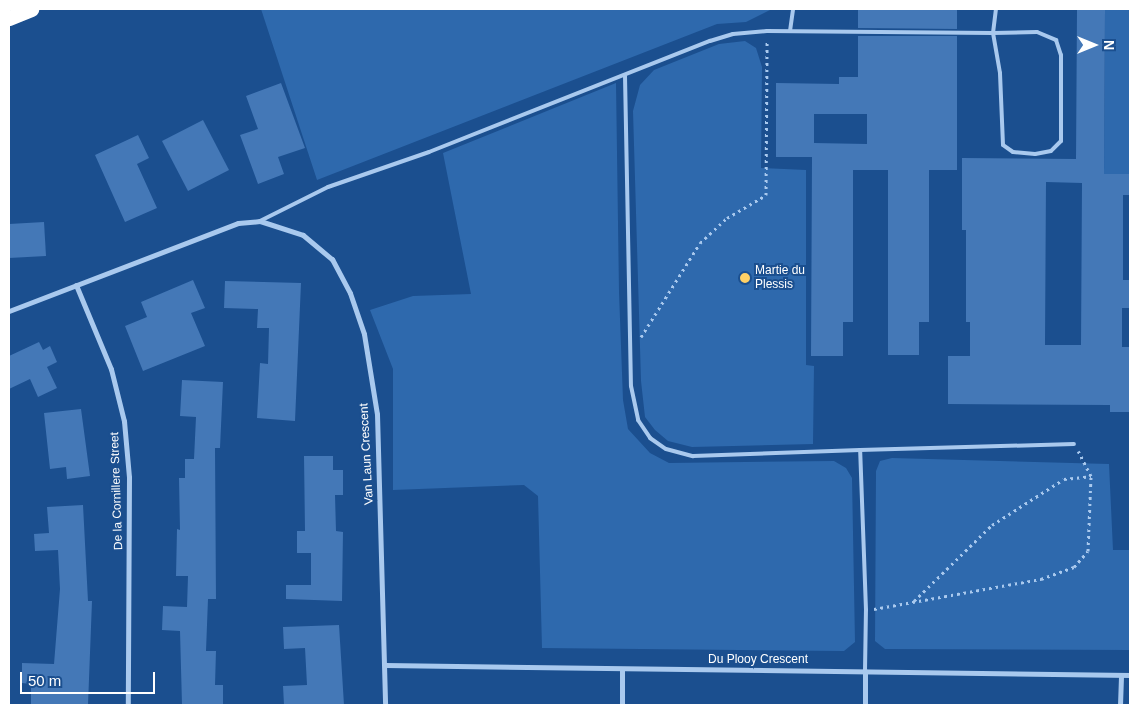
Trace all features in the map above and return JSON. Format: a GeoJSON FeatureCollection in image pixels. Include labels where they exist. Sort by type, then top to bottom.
{"type":"FeatureCollection","features":[{"type":"Feature","properties":{"kind":"highway"},"geometry":{"type":"LineString","coordinates":[[9,18],[31,9]]}},
{"type":"Feature","properties":{"kind":"street","name":"Van Laun Crescent"},"geometry":{"type":"LineString","coordinates":[[9,310],[220,227],[260,221],[303,235],[332,259],[350,293],[364,334],[378,414],[385,705]]}},
{"type":"Feature","properties":{"kind":"street","name":"De la Cornillere Street"},"geometry":{"type":"LineString","coordinates":[[76,285],[111,369],[124,421],[129,476],[128,705]]}},
{"type":"Feature","properties":{"kind":"street","name":"Du Plooy Crescent"},"geometry":{"type":"LineString","coordinates":[[385,665],[1130,675]]}},
{"type":"Feature","properties":{"kind":"street"},"geometry":{"type":"LineString","coordinates":[[622,669],[622,705]]}},
{"type":"Feature","properties":{"kind":"street"},"geometry":{"type":"LineString","coordinates":[[865,671],[865,705]]}},
{"type":"Feature","properties":{"kind":"street"},"geometry":{"type":"LineString","coordinates":[[1120,705],[1121,675]]}},
{"type":"Feature","properties":{"kind":"lane"},"geometry":{"type":"LineString","coordinates":[[790,31],[793,9]]}},
{"type":"Feature","properties":{"kind":"lane"},"geometry":{"type":"LineString","coordinates":[[260,221],[328,187],[625,76],[710,41],[733,34],[767,31],[993,32],[1037,32],[1056,40],[1061,55],[1061,141],[1051,151],[1035,154],[1013,152],[1003,145],[1000,73],[993,32],[996,9]]}},
{"type":"Feature","properties":{"kind":"lane"},"geometry":{"type":"LineString","coordinates":[[625,76],[631,386],[638,420],[650,438],[666,449],[693,456],[1074,444]]}},
{"type":"Feature","properties":{"kind":"lane"},"geometry":{"type":"LineString","coordinates":[[860,450],[866,610],[865,671]]}},
{"type":"Feature","properties":{"kind":"path"},"geometry":{"type":"LineString","coordinates":[[630,353],[700,243],[727,218],[766,195],[767,31]]}},
{"type":"Feature","properties":{"kind":"path"},"geometry":{"type":"LineString","coordinates":[[866,610],[1042,579],[1074,568],[1088,551],[1091,476],[1074,444]]}},
{"type":"Feature","properties":{"kind":"path"},"geometry":{"type":"LineString","coordinates":[[914,602],[992,525],[1064,479],[1091,476]]}},
{"type":"Feature","properties":{"kind":"shaded area"},"geometry":{"type":"Polygon","coordinates":[[[261,9],[772,9],[746,22],[717,24],[317,180],[261,9]]]}},
{"type":"Feature","properties":{"kind":"shaded area"},"geometry":{"type":"Polygon","coordinates":[[[1105,9],[1130,9],[1130,174],[1104,174],[1105,9]]]}},
{"type":"Feature","properties":{"kind":"shaded area"},"geometry":{"type":"Polygon","coordinates":[[[745,41],[756,48],[762,67],[761,168],[806,170],[806,365],[814,366],[813,444],[692,447],[668,441],[655,430],[645,417],[641,381],[633,111],[640,85],[654,70],[719,44],[745,41]]]}},
{"type":"Feature","properties":{"kind":"shaded area"},"geometry":{"type":"Polygon","coordinates":[[[616,83],[619,292],[623,400],[628,429],[650,453],[669,463],[834,461],[846,468],[852,478],[855,642],[844,651],[542,648],[538,496],[524,485],[393,490],[393,369],[370,310],[413,296],[471,294],[443,153],[616,83]]]}},
{"type":"Feature","properties":{"kind":"shaded area"},"geometry":{"type":"Polygon","coordinates":[[[892,458],[1109,464],[1113,550],[1130,550],[1130,650],[885,649],[875,641],[876,471],[880,461],[892,458]]]}},
{"type":"Feature","properties":{"kind":"building"},"geometry":{"type":"Polygon","coordinates":[[[858,9],[957,9],[957,29],[858,28],[858,9]]]}},
{"type":"Feature","properties":{"kind":"building"},"geometry":{"type":"Polygon","coordinates":[[[1077,9],[1105,9],[1104,174],[1130,174],[1130,195],[1123,195],[1123,280],[1130,280],[1130,308],[1122,308],[1122,347],[1130,347],[1130,412],[1110,412],[1110,405],[948,404],[948,356],[970,356],[970,322],[966,322],[966,230],[962,230],[962,158],[1076,159],[1077,9]],[[1046,182],[1045,345],[1081,345],[1082,183],[1046,182]]]}},
{"type":"Feature","properties":{"kind":"building"},"geometry":{"type":"Polygon","coordinates":[[[858,36],[957,36],[957,170],[929,170],[929,322],[919,322],[919,355],[888,355],[888,170],[853,170],[853,322],[843,322],[843,356],[811,356],[812,157],[776,157],[776,83],[839,84],[839,77],[858,77],[858,36]],[[814,114],[814,143],[867,144],[867,114],[814,114]]]}},
{"type":"Feature","properties":{"kind":"building"},"geometry":{"type":"Polygon","coordinates":[[[281,83],[305,148],[278,157],[284,174],[258,184],[240,135],[258,129],[246,96],[281,83]]]}},
{"type":"Feature","properties":{"kind":"building"},"geometry":{"type":"Polygon","coordinates":[[[203,120],[229,170],[188,191],[162,141],[203,120]]]}},
{"type":"Feature","properties":{"kind":"building"},"geometry":{"type":"Polygon","coordinates":[[[138,135],[149,158],[137,164],[157,208],[125,222],[95,155],[138,135]]]}},
{"type":"Feature","properties":{"kind":"building"},"geometry":{"type":"Polygon","coordinates":[[[44,222],[46,256],[9,258],[9,224],[44,222]]]}},
{"type":"Feature","properties":{"kind":"building"},"geometry":{"type":"Polygon","coordinates":[[[193,280],[205,308],[191,313],[205,346],[143,371],[125,326],[147,317],[141,302],[193,280]]]}},
{"type":"Feature","properties":{"kind":"building"},"geometry":{"type":"Polygon","coordinates":[[[225,281],[301,283],[295,421],[257,418],[260,363],[268,364],[269,328],[257,328],[258,309],[224,308],[225,281]]]}},
{"type":"Feature","properties":{"kind":"building"},"geometry":{"type":"Polygon","coordinates":[[[39,342],[43,350],[50,346],[57,362],[47,367],[57,388],[38,397],[30,379],[9,389],[9,356],[39,342]]]}},
{"type":"Feature","properties":{"kind":"building"},"geometry":{"type":"Polygon","coordinates":[[[182,380],[223,382],[220,448],[215,448],[216,599],[208,599],[206,651],[216,651],[215,685],[223,685],[223,705],[182,705],[180,631],[162,630],[163,606],[187,607],[188,576],[176,576],[177,529],[180,530],[179,478],[185,478],[185,459],[194,459],[196,417],[180,416],[182,380]]]}},
{"type":"Feature","properties":{"kind":"building"},"geometry":{"type":"Polygon","coordinates":[[[81,409],[90,476],[67,479],[66,467],[50,469],[44,413],[81,409]]]}},
{"type":"Feature","properties":{"kind":"building"},"geometry":{"type":"Polygon","coordinates":[[[304,456],[333,456],[333,470],[343,470],[343,495],[335,495],[336,531],[343,532],[342,601],[286,599],[286,585],[311,585],[311,553],[297,553],[297,531],[305,531],[304,456]]]}},
{"type":"Feature","properties":{"kind":"building"},"geometry":{"type":"Polygon","coordinates":[[[83,505],[88,601],[92,601],[88,705],[31,705],[31,684],[22,683],[22,663],[54,664],[60,589],[58,550],[35,551],[34,534],[49,533],[47,507],[83,505]]]}},
{"type":"Feature","properties":{"kind":"building"},"geometry":{"type":"Polygon","coordinates":[[[339,625],[344,705],[284,705],[283,686],[307,685],[305,648],[284,649],[283,627],[339,625]]]}},
{"type":"Feature","properties":{"kind":"place","name":"Martie du Plessis"},"geometry":{"type":"Point","coordinates":[745,278]}}]}
